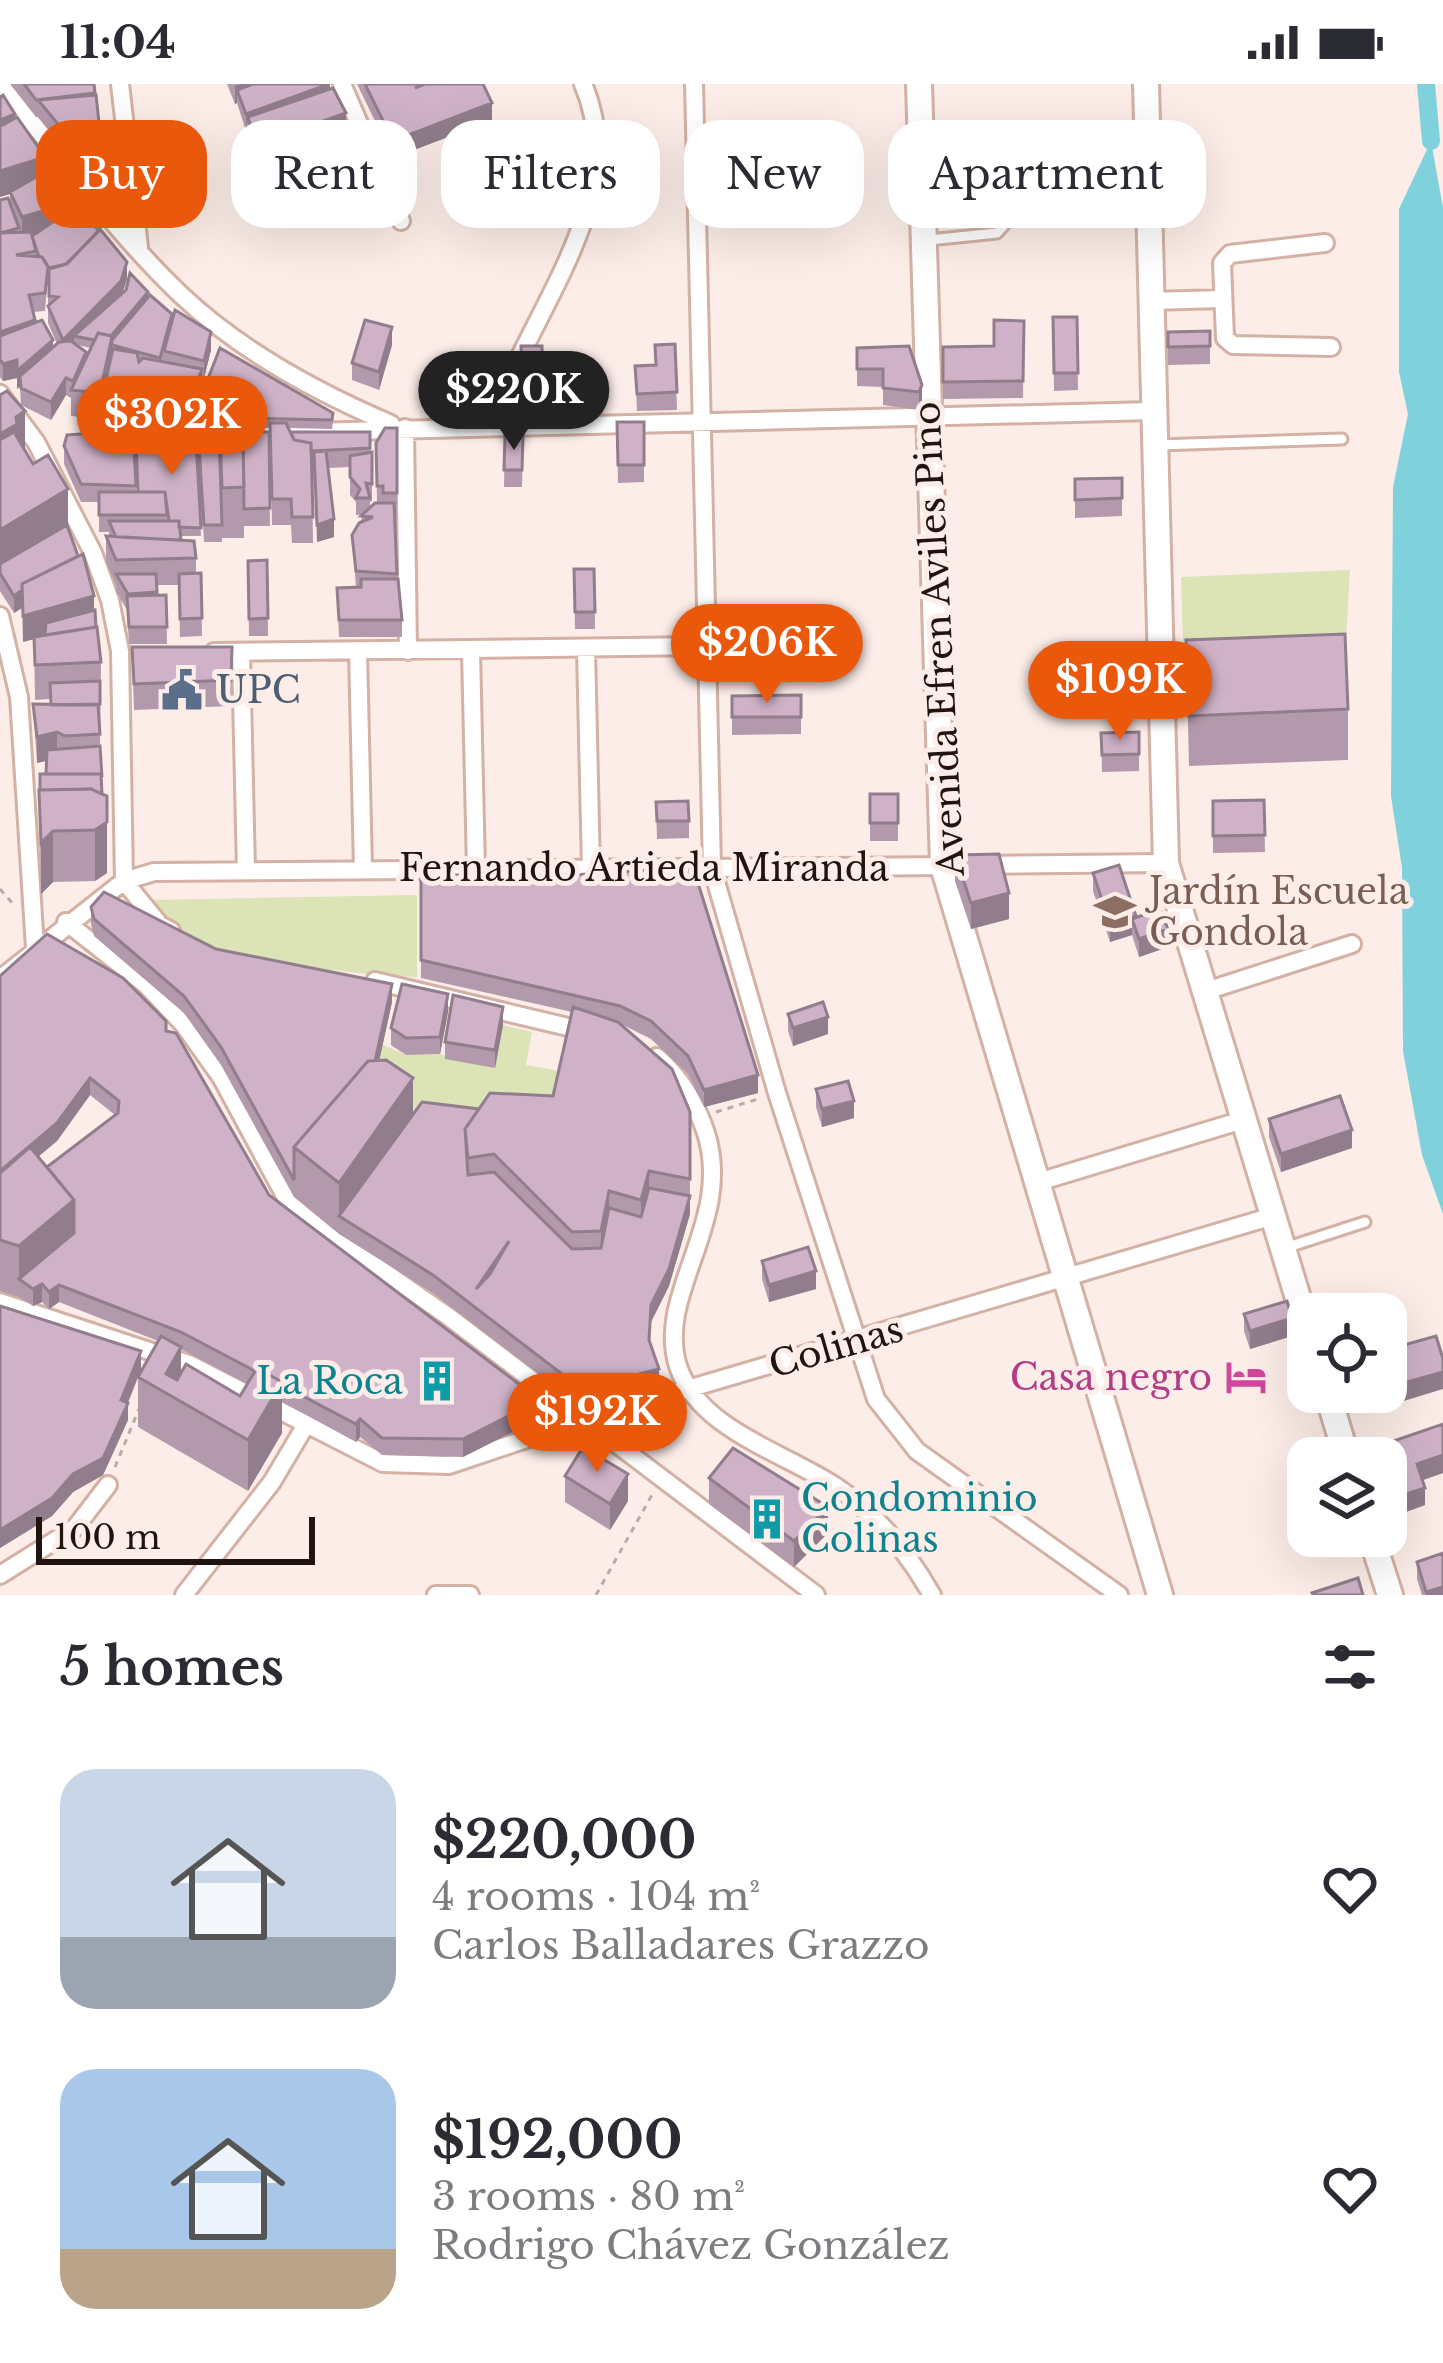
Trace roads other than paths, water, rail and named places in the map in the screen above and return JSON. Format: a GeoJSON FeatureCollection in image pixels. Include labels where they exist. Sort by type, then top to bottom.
{"type":"FeatureCollection","features":[{"type":"Feature","properties":{"kind":"street"},"geometry":{"type":"LineString","coordinates":[[0,84],[180,294],[236,339],[334,400],[401,427]]}},
{"type":"Feature","properties":{"kind":"street"},"geometry":{"type":"LineString","coordinates":[[120,84],[139,248]]}},
{"type":"Feature","properties":{"kind":"street"},"geometry":{"type":"LineString","coordinates":[[342,84],[358,120]]}},
{"type":"Feature","properties":{"kind":"street"},"geometry":{"type":"LineString","coordinates":[[490,426],[502,390],[566,260],[600,165],[595,111],[584,84]]}},
{"type":"Feature","properties":{"kind":"street"},"geometry":{"type":"LineString","coordinates":[[694,84],[712,868],[777,1093],[876,1399],[917,1451],[1119,1595]]}},
{"type":"Feature","properties":{"kind":"street","name":"Avenida Efren Aviles Pino"},"geometry":{"type":"LineString","coordinates":[[919,84],[943,866],[1160,1595]]}},
{"type":"Feature","properties":{"kind":"street"},"geometry":{"type":"LineString","coordinates":[[1146,84],[1166,863],[1296,1293]]}},
{"type":"Feature","properties":{"kind":"street"},"geometry":{"type":"LineString","coordinates":[[1325,243],[1230,254],[1222,263],[1223,299],[1226,338],[1233,345],[1331,347]]}},
{"type":"Feature","properties":{"kind":"street"},"geometry":{"type":"LineString","coordinates":[[1150,301],[1223,299]]}},
{"type":"Feature","properties":{"kind":"street"},"geometry":{"type":"LineString","coordinates":[[0,394],[36,442],[93,553],[121,651],[124,880],[160,926],[197,943]]}},
{"type":"Feature","properties":{"kind":"street"},"geometry":{"type":"LineString","coordinates":[[106,439],[401,427],[1152,411]]}},
{"type":"Feature","properties":{"kind":"street"},"geometry":{"type":"LineString","coordinates":[[401,427],[408,651]]}},
{"type":"Feature","properties":{"kind":"street"},"geometry":{"type":"LineString","coordinates":[[36,442],[60,441]]}},
{"type":"Feature","properties":{"kind":"street"},"geometry":{"type":"LineString","coordinates":[[0,616],[19,698],[35,947]]}},
{"type":"Feature","properties":{"kind":"street"},"geometry":{"type":"LineString","coordinates":[[201,652],[705,646]]}},
{"type":"Feature","properties":{"kind":"street"},"geometry":{"type":"LineString","coordinates":[[586,649],[591,868]]}},
{"type":"Feature","properties":{"kind":"street"},"geometry":{"type":"LineString","coordinates":[[121,651],[141,651]]}},
{"type":"Feature","properties":{"kind":"street"},"geometry":{"type":"LineString","coordinates":[[358,651],[363,870]]}},
{"type":"Feature","properties":{"kind":"street"},"geometry":{"type":"LineString","coordinates":[[471,651],[476,870]]}},
{"type":"Feature","properties":{"kind":"street"},"geometry":{"type":"LineString","coordinates":[[241,652],[246,871]]}},
{"type":"Feature","properties":{"kind":"street","name":"Fernando Artieda Miranda"},"geometry":{"type":"LineString","coordinates":[[124,880],[154,872],[1166,863]]}},
{"type":"Feature","properties":{"kind":"street"},"geometry":{"type":"LineString","coordinates":[[0,979],[124,880]]}},
{"type":"Feature","properties":{"kind":"street"},"geometry":{"type":"LineString","coordinates":[[66,922],[146,985],[184,1025],[221,1077],[296,1208],[816,1595]]}},
{"type":"Feature","properties":{"kind":"street"},"geometry":{"type":"LineString","coordinates":[[1206,991],[1352,944]]}},
{"type":"Feature","properties":{"kind":"street"},"geometry":{"type":"LineString","coordinates":[[345,976],[604,1034]]}},
{"type":"Feature","properties":{"kind":"street"},"geometry":{"type":"LineString","coordinates":[[643,1047],[677,1076],[700,1117],[712,1154],[706,1198],[675,1322],[677,1362],[688,1389],[710,1413],[862,1508],[900,1547],[932,1595]]}},
{"type":"Feature","properties":{"kind":"street"},"geometry":{"type":"LineString","coordinates":[[1035,1183],[1246,1119]]}},
{"type":"Feature","properties":{"kind":"street","name":"Colinas"},"geometry":{"type":"LineString","coordinates":[[0,1302],[176,1359],[403,1467],[470,1462],[583,1420],[1273,1216]]}},
{"type":"Feature","properties":{"kind":"street"},"geometry":{"type":"LineString","coordinates":[[184,1595],[272,1482],[307,1423]]}},
{"type":"Feature","properties":{"kind":"street"},"geometry":{"type":"LineString","coordinates":[[0,1575],[75,1528],[108,1485]]}},
{"type":"Feature","properties":{"kind":"street"},"geometry":{"type":"LineString","coordinates":[[1378,1557],[1390,1595]]}},
{"type":"Feature","properties":{"kind":"street"},"geometry":{"type":"LineString","coordinates":[[436,1595],[470,1595]]}},
{"type":"Feature","properties":{"kind":"lane"},"geometry":{"type":"LineString","coordinates":[[923,240],[997,233],[1002,228]]}},
{"type":"Feature","properties":{"kind":"lane"},"geometry":{"type":"LineString","coordinates":[[1153,446],[1342,439]]}},
{"type":"Feature","properties":{"kind":"lane"},"geometry":{"type":"LineString","coordinates":[[1282,1249],[1364,1222]]}},
{"type":"Feature","properties":{"kind":"water"},"geometry":{"type":"Polygon","coordinates":[[[1431,141],[1443,208],[1443,1214],[1422,1155],[1403,1051],[1402,868],[1391,796],[1393,487],[1408,414],[1399,372],[1399,209],[1431,141]]]}},
{"type":"Feature","properties":{"kind":"waterway"},"geometry":{"type":"LineString","coordinates":[[1426,84],[1431,141]]}},
{"type":"Feature","properties":{"kind":"place","name":"UPC"},"geometry":{"type":"Point","coordinates":[182,690]}},
{"type":"Feature","properties":{"kind":"place","name":"Jardín Escuela Gondola"},"geometry":{"type":"Point","coordinates":[1115,912]}},
{"type":"Feature","properties":{"kind":"place","name":"Casa negro"},"geometry":{"type":"Point","coordinates":[1246,1377]}},
{"type":"Feature","properties":{"kind":"place","name":"La Roca"},"geometry":{"type":"Point","coordinates":[437,1381]}},
{"type":"Feature","properties":{"kind":"place","name":"Condominio Colinas"},"geometry":{"type":"Point","coordinates":[767,1519]}}]}
